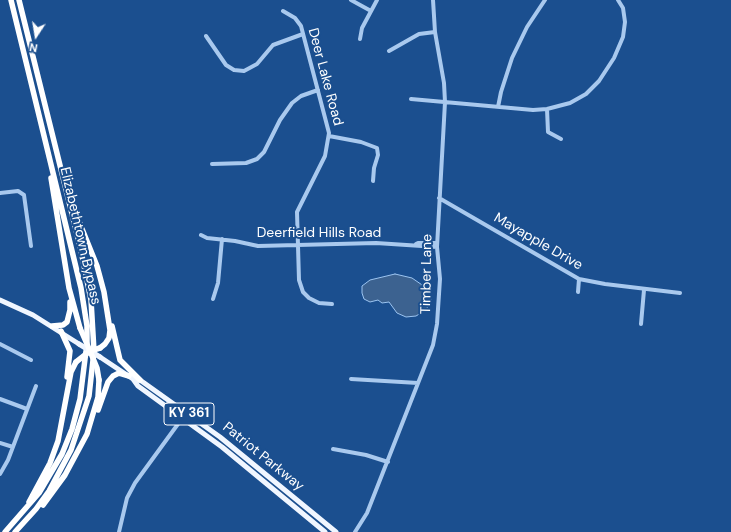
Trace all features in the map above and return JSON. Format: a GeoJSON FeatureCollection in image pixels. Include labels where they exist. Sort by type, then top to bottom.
{"type":"FeatureCollection","features":[{"type":"Feature","properties":{"kind":"highway","name":"Elizabethtown Bypass"},"geometry":{"type":"LineString","coordinates":[[5,532],[21,515],[44,486],[65,446],[80,399],[86,361],[87,326],[83,297],[11,0]]}},
{"type":"Feature","properties":{"kind":"highway","name":"Elizabethtown Bypass"},"geometry":{"type":"LineString","coordinates":[[15,532],[49,490],[68,456],[84,413],[92,373],[94,338],[91,300],[80,246],[19,0]]}},
{"type":"Feature","properties":{"kind":"highway"},"geometry":{"type":"LineString","coordinates":[[51,129],[77,218],[94,259],[104,292],[118,356],[124,366],[140,380]]}},
{"type":"Feature","properties":{"kind":"highway"},"geometry":{"type":"LineString","coordinates":[[46,146],[69,288],[80,328],[97,368],[98,397],[87,434]]}},
{"type":"Feature","properties":{"kind":"highway"},"geometry":{"type":"LineString","coordinates":[[52,326],[63,325],[67,322],[70,310],[69,288]]}},
{"type":"Feature","properties":{"kind":"highway"},"geometry":{"type":"LineString","coordinates":[[21,515],[50,463],[58,441],[71,372],[76,362],[90,351],[100,348],[109,338],[110,330],[104,292]]}},
{"type":"Feature","properties":{"kind":"highway"},"geometry":{"type":"LineString","coordinates":[[61,331],[70,351],[66,397]]}},
{"type":"Feature","properties":{"kind":"highway"},"geometry":{"type":"LineString","coordinates":[[21,526],[37,513],[54,492],[75,458],[87,434],[108,382],[113,376],[119,373],[131,377]]}},
{"type":"Feature","properties":{"kind":"main road","name":"KY 361"},"geometry":{"type":"LineString","coordinates":[[0,300],[16,306],[61,331]]}},
{"type":"Feature","properties":{"kind":"main road","name":"Patriot Parkway"},"geometry":{"type":"LineString","coordinates":[[61,331],[131,377],[140,380],[220,437],[336,532]]}},
{"type":"Feature","properties":{"kind":"main road","name":"Patriot Parkway"},"geometry":{"type":"LineString","coordinates":[[131,377],[138,386],[222,447],[325,532]]}},
{"type":"Feature","properties":{"kind":"street"},"geometry":{"type":"LineString","coordinates":[[350,0],[371,11]]}},
{"type":"Feature","properties":{"kind":"street"},"geometry":{"type":"LineString","coordinates":[[360,39],[360,33],[377,0]]}},
{"type":"Feature","properties":{"kind":"street","name":"Timber Lane"},"geometry":{"type":"LineString","coordinates":[[355,532],[367,513],[388,462],[432,345],[437,324],[440,279],[437,245],[445,102],[442,65],[435,32],[433,0]]}},
{"type":"Feature","properties":{"kind":"street"},"geometry":{"type":"LineString","coordinates":[[498,107],[501,92],[512,58],[527,27],[545,0]]}},
{"type":"Feature","properties":{"kind":"street"},"geometry":{"type":"LineString","coordinates":[[411,99],[498,107],[548,109],[570,103],[582,96],[599,81],[609,68],[620,45],[624,30],[624,12],[618,0]]}},
{"type":"Feature","properties":{"kind":"street","name":"Deer Lake Road"},"geometry":{"type":"LineString","coordinates":[[283,11],[297,20],[303,34],[329,136],[325,156],[298,208],[297,244],[299,280],[303,292],[309,298],[316,302],[332,304]]}},
{"type":"Feature","properties":{"kind":"street"},"geometry":{"type":"LineString","coordinates":[[389,51],[419,34],[435,32]]}},
{"type":"Feature","properties":{"kind":"street"},"geometry":{"type":"LineString","coordinates":[[206,36],[226,65],[238,71],[252,68],[273,45],[303,34]]}},
{"type":"Feature","properties":{"kind":"street"},"geometry":{"type":"LineString","coordinates":[[212,164],[246,163],[257,159],[264,152],[282,116],[292,103],[301,96],[318,90]]}},
{"type":"Feature","properties":{"kind":"street"},"geometry":{"type":"LineString","coordinates":[[548,109],[548,132],[561,139]]}},
{"type":"Feature","properties":{"kind":"street"},"geometry":{"type":"LineString","coordinates":[[329,136],[361,142],[377,148],[378,155],[374,168],[373,181]]}},
{"type":"Feature","properties":{"kind":"street"},"geometry":{"type":"LineString","coordinates":[[0,192],[18,191],[24,195],[31,246]]}},
{"type":"Feature","properties":{"kind":"street","name":"Mayapple Drive"},"geometry":{"type":"LineString","coordinates":[[439,198],[579,279],[644,290],[680,293]]}},
{"type":"Feature","properties":{"kind":"street","name":"Deerfield Hills Road"},"geometry":{"type":"LineString","coordinates":[[201,236],[258,246],[376,242],[437,245]]}},
{"type":"Feature","properties":{"kind":"street"},"geometry":{"type":"LineString","coordinates":[[213,299],[218,283],[222,240]]}},
{"type":"Feature","properties":{"kind":"street"},"geometry":{"type":"LineString","coordinates":[[578,292],[579,279]]}},
{"type":"Feature","properties":{"kind":"street"},"geometry":{"type":"LineString","coordinates":[[641,324],[644,290]]}},
{"type":"Feature","properties":{"kind":"street"},"geometry":{"type":"LineString","coordinates":[[0,344],[31,360]]}},
{"type":"Feature","properties":{"kind":"street"},"geometry":{"type":"LineString","coordinates":[[350,379],[418,382]]}},
{"type":"Feature","properties":{"kind":"street"},"geometry":{"type":"LineString","coordinates":[[0,474],[13,447],[36,386]]}},
{"type":"Feature","properties":{"kind":"street"},"geometry":{"type":"LineString","coordinates":[[0,399],[27,409]]}},
{"type":"Feature","properties":{"kind":"street"},"geometry":{"type":"LineString","coordinates":[[119,532],[127,498],[135,483],[186,413]]}},
{"type":"Feature","properties":{"kind":"street"},"geometry":{"type":"LineString","coordinates":[[0,443],[13,447]]}},
{"type":"Feature","properties":{"kind":"street"},"geometry":{"type":"LineString","coordinates":[[333,449],[366,455],[388,462]]}},
{"type":"Feature","properties":{"kind":"water"},"geometry":{"type":"Polygon","coordinates":[[[395,274],[412,278],[425,287],[429,292],[431,300],[426,310],[416,316],[406,317],[397,313],[389,302],[382,303],[378,300],[370,302],[364,299],[362,286],[370,280],[395,274]]]}}]}
